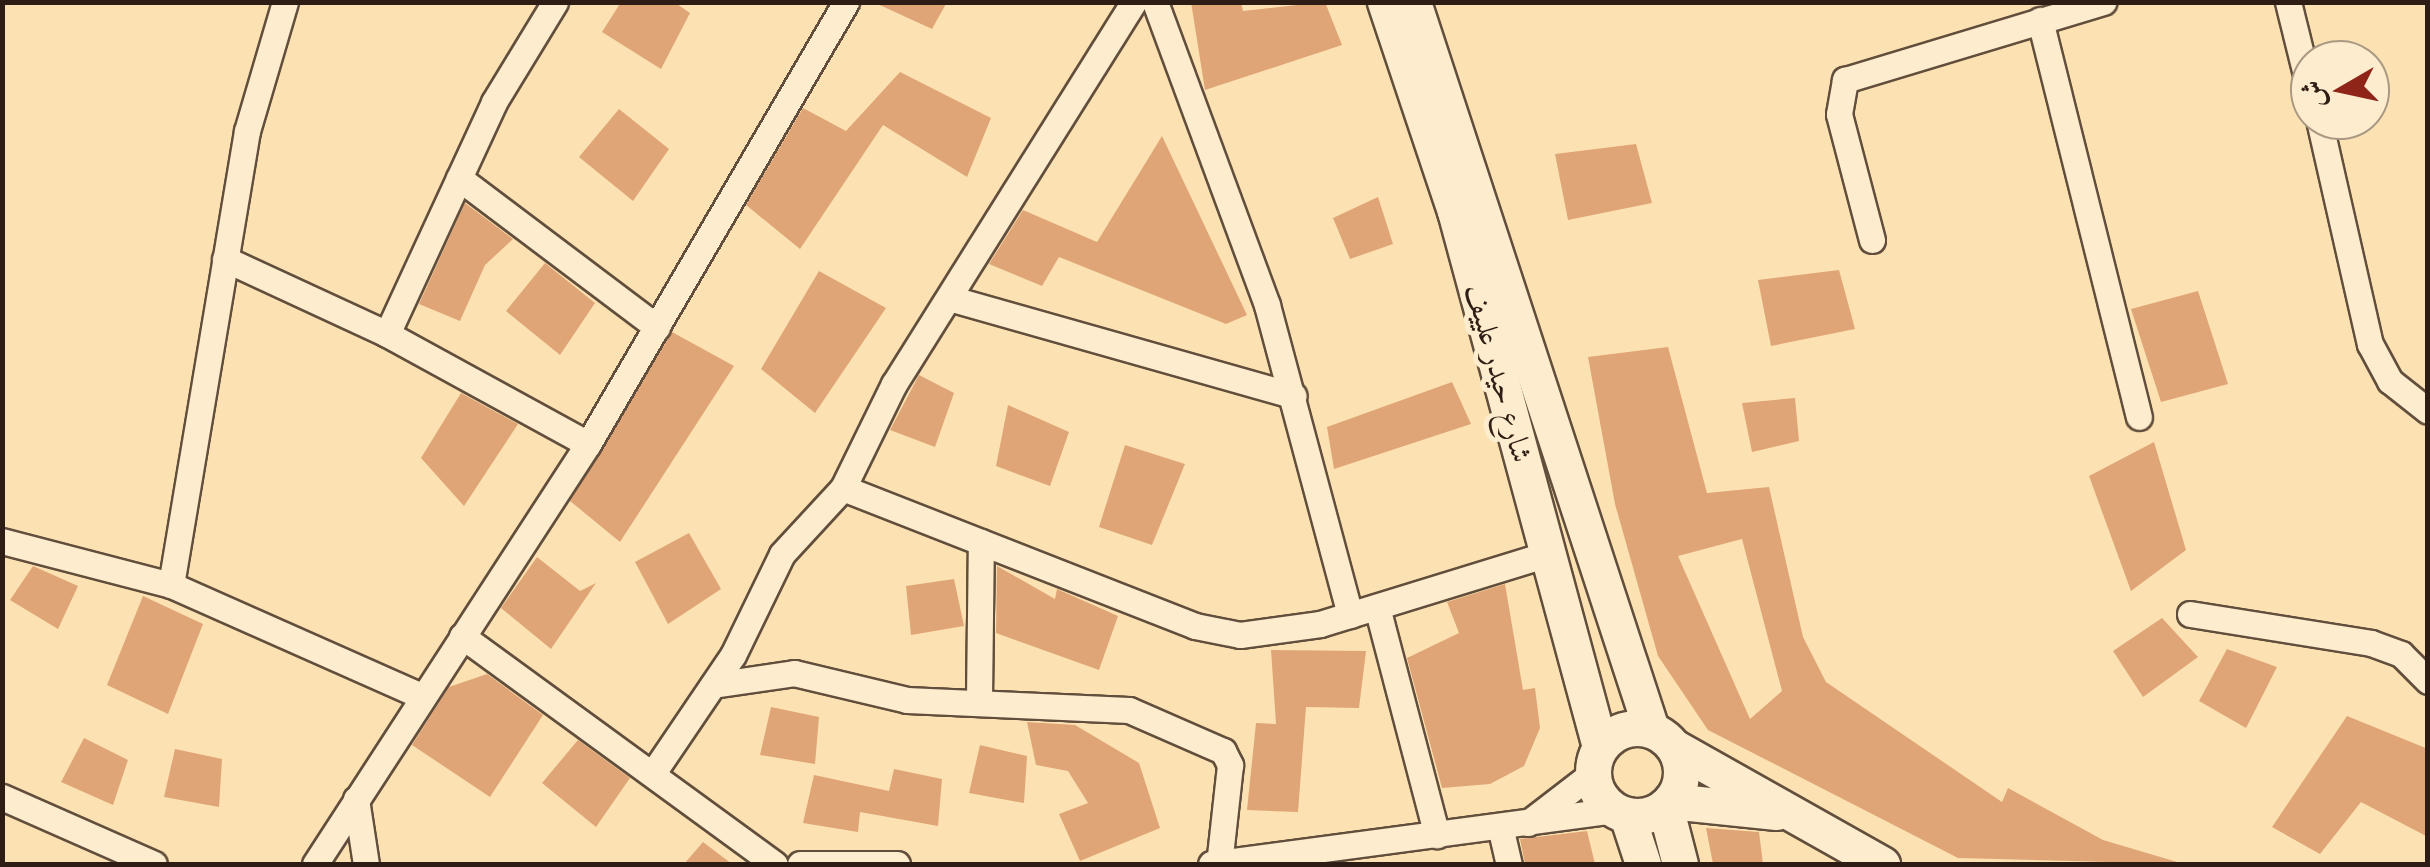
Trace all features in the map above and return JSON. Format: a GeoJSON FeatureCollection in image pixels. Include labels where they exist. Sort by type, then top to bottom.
{"type":"FeatureCollection","features":[{"type":"Feature","properties":{"kind":"main road","name":"شارع حيدر علييف"},"geometry":{"type":"LineString","coordinates":[[1385,2],[1455,211],[1547,554],[1597,760]]}},
{"type":"Feature","properties":{"kind":"main road","name":"شارع حيدر علييف"},"geometry":{"type":"LineString","coordinates":[[1413,2],[1662,738]]}},
{"type":"Feature","properties":{"kind":"main road"},"geometry":{"type":"LineString","coordinates":[[1644,864],[1597,760],[1617,732],[1662,738],[1882,864]]}},
{"type":"Feature","properties":{"kind":"main road"},"geometry":{"type":"LineString","coordinates":[[1662,738],[1682,775],[1668,804],[1680,864]]}},
{"type":"Feature","properties":{"kind":"main road"},"geometry":{"type":"LineString","coordinates":[[1620,812],[1668,804],[1791,815]]}},
{"type":"Feature","properties":{"kind":"street"},"geometry":{"type":"LineString","coordinates":[[170,584],[247,131],[285,2]]}},
{"type":"Feature","properties":{"kind":"street"},"geometry":{"type":"LineString","coordinates":[[387,334],[459,178],[555,2]]}},
{"type":"Feature","properties":{"kind":"street"},"geometry":{"type":"LineString","coordinates":[[315,864],[419,695],[588,444],[846,2]]}},
{"type":"Feature","properties":{"kind":"street"},"geometry":{"type":"LineString","coordinates":[[655,770],[713,685],[782,554],[842,488],[952,299],[1134,2]]}},
{"type":"Feature","properties":{"kind":"street"},"geometry":{"type":"LineString","coordinates":[[1155,2],[1294,396],[1350,616]]}},
{"type":"Feature","properties":{"kind":"street"},"geometry":{"type":"LineString","coordinates":[[1872,240],[1839,114],[1845,80],[2104,2]]}},
{"type":"Feature","properties":{"kind":"street"},"geometry":{"type":"LineString","coordinates":[[2288,2],[2297,40]]}},
{"type":"Feature","properties":{"kind":"street"},"geometry":{"type":"LineString","coordinates":[[2040,20],[2139,416]]}},
{"type":"Feature","properties":{"kind":"street"},"geometry":{"type":"LineString","coordinates":[[2324,140],[2370,344],[2390,381],[2428,412]]}},
{"type":"Feature","properties":{"kind":"street"},"geometry":{"type":"LineString","coordinates":[[459,178],[658,327]]}},
{"type":"Feature","properties":{"kind":"street"},"geometry":{"type":"LineString","coordinates":[[225,259],[387,334],[588,444]]}},
{"type":"Feature","properties":{"kind":"street"},"geometry":{"type":"LineString","coordinates":[[952,299],[1294,396]]}},
{"type":"Feature","properties":{"kind":"street"},"geometry":{"type":"LineString","coordinates":[[842,488],[1217,632],[1272,634],[1350,616],[1547,554]]}},
{"type":"Feature","properties":{"kind":"street"},"geometry":{"type":"LineString","coordinates":[[2,542],[170,584],[419,695]]}},
{"type":"Feature","properties":{"kind":"street"},"geometry":{"type":"LineString","coordinates":[[979,698],[981,542]]}},
{"type":"Feature","properties":{"kind":"street"},"geometry":{"type":"LineString","coordinates":[[1376,607],[1436,835]]}},
{"type":"Feature","properties":{"kind":"street"},"geometry":{"type":"LineString","coordinates":[[2190,614],[2370,643],[2401,654],[2428,681]]}},
{"type":"Feature","properties":{"kind":"street"},"geometry":{"type":"LineString","coordinates":[[462,636],[655,770],[775,864]]}},
{"type":"Feature","properties":{"kind":"street"},"geometry":{"type":"LineString","coordinates":[[713,685],[794,673],[908,700],[979,698],[1129,710],[1222,751],[1230,765],[1219,864]]}},
{"type":"Feature","properties":{"kind":"street"},"geometry":{"type":"LineString","coordinates":[[1528,823],[1597,760]]}},
{"type":"Feature","properties":{"kind":"street"},"geometry":{"type":"LineString","coordinates":[[2,798],[154,864]]}},
{"type":"Feature","properties":{"kind":"street"},"geometry":{"type":"LineString","coordinates":[[356,799],[366,864]]}},
{"type":"Feature","properties":{"kind":"street"},"geometry":{"type":"LineString","coordinates":[[1211,864],[1269,862],[1436,835],[1620,812]]}},
{"type":"Feature","properties":{"kind":"street"},"geometry":{"type":"LineString","coordinates":[[1500,826],[1509,864]]}},
{"type":"Feature","properties":{"kind":"street"},"geometry":{"type":"LineString","coordinates":[[800,864],[896,864]]}},
{"type":"Feature","properties":{"kind":"building"},"geometry":{"type":"Polygon","coordinates":[[[621,2],[674,2],[690,13],[661,69],[602,32],[621,2]]]}},
{"type":"Feature","properties":{"kind":"building"},"geometry":{"type":"Polygon","coordinates":[[[873,2],[947,2],[932,29],[873,2]]]}},
{"type":"Feature","properties":{"kind":"building"},"geometry":{"type":"Polygon","coordinates":[[[1191,2],[1241,2],[1243,11],[1325,2],[1342,45],[1205,90],[1191,2]]]}},
{"type":"Feature","properties":{"kind":"building"},"geometry":{"type":"Polygon","coordinates":[[[900,72],[991,118],[967,177],[883,125],[800,249],[746,205],[803,108],[846,131],[900,72]]]}},
{"type":"Feature","properties":{"kind":"building"},"geometry":{"type":"Polygon","coordinates":[[[619,109],[669,149],[633,201],[579,157],[619,109]]]}},
{"type":"Feature","properties":{"kind":"building"},"geometry":{"type":"Polygon","coordinates":[[[1162,136],[1247,315],[1226,324],[1059,257],[1042,286],[989,264],[1023,210],[1097,242],[1162,136]]]}},
{"type":"Feature","properties":{"kind":"building"},"geometry":{"type":"Polygon","coordinates":[[[1636,144],[1652,203],[1568,220],[1555,154],[1636,144]]]}},
{"type":"Feature","properties":{"kind":"building"},"geometry":{"type":"Polygon","coordinates":[[[1378,197],[1393,244],[1350,259],[1333,218],[1378,197]]]}},
{"type":"Feature","properties":{"kind":"building"},"geometry":{"type":"Polygon","coordinates":[[[465,203],[513,239],[485,265],[460,321],[419,304],[465,203]]]}},
{"type":"Feature","properties":{"kind":"building"},"geometry":{"type":"Polygon","coordinates":[[[545,263],[595,303],[560,355],[506,311],[545,263]]]}},
{"type":"Feature","properties":{"kind":"building"},"geometry":{"type":"Polygon","coordinates":[[[1839,270],[1855,329],[1771,346],[1758,280],[1839,270]]]}},
{"type":"Feature","properties":{"kind":"building"},"geometry":{"type":"Polygon","coordinates":[[[819,271],[886,308],[815,413],[761,369],[819,271]]]}},
{"type":"Feature","properties":{"kind":"building"},"geometry":{"type":"Polygon","coordinates":[[[2198,291],[2228,384],[2161,402],[2131,309],[2198,291]]]}},
{"type":"Feature","properties":{"kind":"building"},"geometry":{"type":"Polygon","coordinates":[[[672,332],[734,366],[620,542],[570,501],[672,332]]]}},
{"type":"Feature","properties":{"kind":"building"},"geometry":{"type":"Polygon","coordinates":[[[1668,347],[1707,493],[1769,487],[1803,637],[1826,682],[2002,802],[2008,788],[2103,840],[2184,864],[1958,858],[1708,730],[1658,656],[1615,504],[1588,357],[1668,347]],[[1742,539],[1678,556],[1750,719],[1782,691],[1742,539]]]}},
{"type":"Feature","properties":{"kind":"building"},"geometry":{"type":"Polygon","coordinates":[[[919,375],[954,393],[935,447],[890,430],[919,375]]]}},
{"type":"Feature","properties":{"kind":"building"},"geometry":{"type":"Polygon","coordinates":[[[1452,382],[1471,424],[1334,469],[1327,427],[1452,382]]]}},
{"type":"Feature","properties":{"kind":"building"},"geometry":{"type":"Polygon","coordinates":[[[461,393],[518,424],[464,506],[421,458],[461,393]]]}},
{"type":"Feature","properties":{"kind":"building"},"geometry":{"type":"Polygon","coordinates":[[[1795,398],[1799,441],[1752,452],[1742,403],[1795,398]]]}},
{"type":"Feature","properties":{"kind":"building"},"geometry":{"type":"Polygon","coordinates":[[[1008,405],[1069,432],[1050,486],[996,466],[1008,405]]]}},
{"type":"Feature","properties":{"kind":"building"},"geometry":{"type":"Polygon","coordinates":[[[2154,442],[2186,550],[2131,591],[2089,476],[2154,442]]]}},
{"type":"Feature","properties":{"kind":"building"},"geometry":{"type":"Polygon","coordinates":[[[1125,445],[1185,464],[1152,545],[1099,527],[1125,445]]]}},
{"type":"Feature","properties":{"kind":"building"},"geometry":{"type":"Polygon","coordinates":[[[689,533],[721,589],[668,624],[635,562],[689,533]]]}},
{"type":"Feature","properties":{"kind":"building"},"geometry":{"type":"Polygon","coordinates":[[[537,557],[580,591],[596,583],[551,649],[501,608],[537,557]]]}},
{"type":"Feature","properties":{"kind":"building"},"geometry":{"type":"Polygon","coordinates":[[[33,566],[78,586],[58,629],[10,600],[33,566]]]}},
{"type":"Feature","properties":{"kind":"building"},"geometry":{"type":"Polygon","coordinates":[[[997,566],[1055,599],[1057,589],[1118,616],[1099,670],[996,633],[997,566]]]}},
{"type":"Feature","properties":{"kind":"building"},"geometry":{"type":"Polygon","coordinates":[[[954,579],[964,626],[911,635],[906,586],[954,579]]]}},
{"type":"Feature","properties":{"kind":"building"},"geometry":{"type":"Polygon","coordinates":[[[1505,584],[1523,690],[1535,688],[1540,728],[1524,766],[1490,784],[1442,788],[1407,658],[1459,633],[1447,602],[1505,584]]]}},
{"type":"Feature","properties":{"kind":"building"},"geometry":{"type":"Polygon","coordinates":[[[143,596],[203,624],[168,714],[107,685],[143,596]]]}},
{"type":"Feature","properties":{"kind":"building"},"geometry":{"type":"Polygon","coordinates":[[[2162,618],[2198,657],[2143,697],[2113,651],[2162,618]]]}},
{"type":"Feature","properties":{"kind":"building"},"geometry":{"type":"Polygon","coordinates":[[[2227,649],[2277,667],[2246,728],[2199,701],[2227,649]]]}},
{"type":"Feature","properties":{"kind":"building"},"geometry":{"type":"Polygon","coordinates":[[[1271,650],[1366,651],[1359,708],[1306,707],[1298,812],[1247,810],[1256,723],[1276,724],[1271,650]]]}},
{"type":"Feature","properties":{"kind":"building"},"geometry":{"type":"Polygon","coordinates":[[[487,674],[543,715],[490,797],[412,745],[449,687],[487,674]]]}},
{"type":"Feature","properties":{"kind":"building"},"geometry":{"type":"Polygon","coordinates":[[[771,707],[819,717],[815,764],[760,755],[771,707]]]}},
{"type":"Feature","properties":{"kind":"building"},"geometry":{"type":"Polygon","coordinates":[[[2347,716],[2428,749],[2428,837],[2361,802],[2320,854],[2272,827],[2347,716]]]}},
{"type":"Feature","properties":{"kind":"building"},"geometry":{"type":"Polygon","coordinates":[[[1027,722],[1075,725],[1139,763],[1160,828],[1080,861],[1059,814],[1088,803],[1068,771],[1036,765],[1027,722]]]}},
{"type":"Feature","properties":{"kind":"building"},"geometry":{"type":"Polygon","coordinates":[[[84,738],[128,760],[113,805],[61,782],[84,738]]]}},
{"type":"Feature","properties":{"kind":"building"},"geometry":{"type":"Polygon","coordinates":[[[578,740],[630,778],[596,827],[542,783],[578,740]]]}},
{"type":"Feature","properties":{"kind":"building"},"geometry":{"type":"Polygon","coordinates":[[[980,745],[1027,756],[1024,803],[969,793],[980,745]]]}},
{"type":"Feature","properties":{"kind":"building"},"geometry":{"type":"Polygon","coordinates":[[[175,749],[222,759],[219,807],[164,797],[175,749]]]}},
{"type":"Feature","properties":{"kind":"building"},"geometry":{"type":"Polygon","coordinates":[[[894,769],[942,779],[938,826],[860,812],[858,832],[803,823],[814,775],[889,791],[894,769]]]}},
{"type":"Feature","properties":{"kind":"building"},"geometry":{"type":"Polygon","coordinates":[[[1706,828],[1759,832],[1763,864],[1713,864],[1706,828]]]}},
{"type":"Feature","properties":{"kind":"building"},"geometry":{"type":"Polygon","coordinates":[[[1587,831],[1595,864],[1525,864],[1520,839],[1587,831]]]}},
{"type":"Feature","properties":{"kind":"building"},"geometry":{"type":"Polygon","coordinates":[[[703,842],[732,864],[684,864],[703,842]]]}}]}
